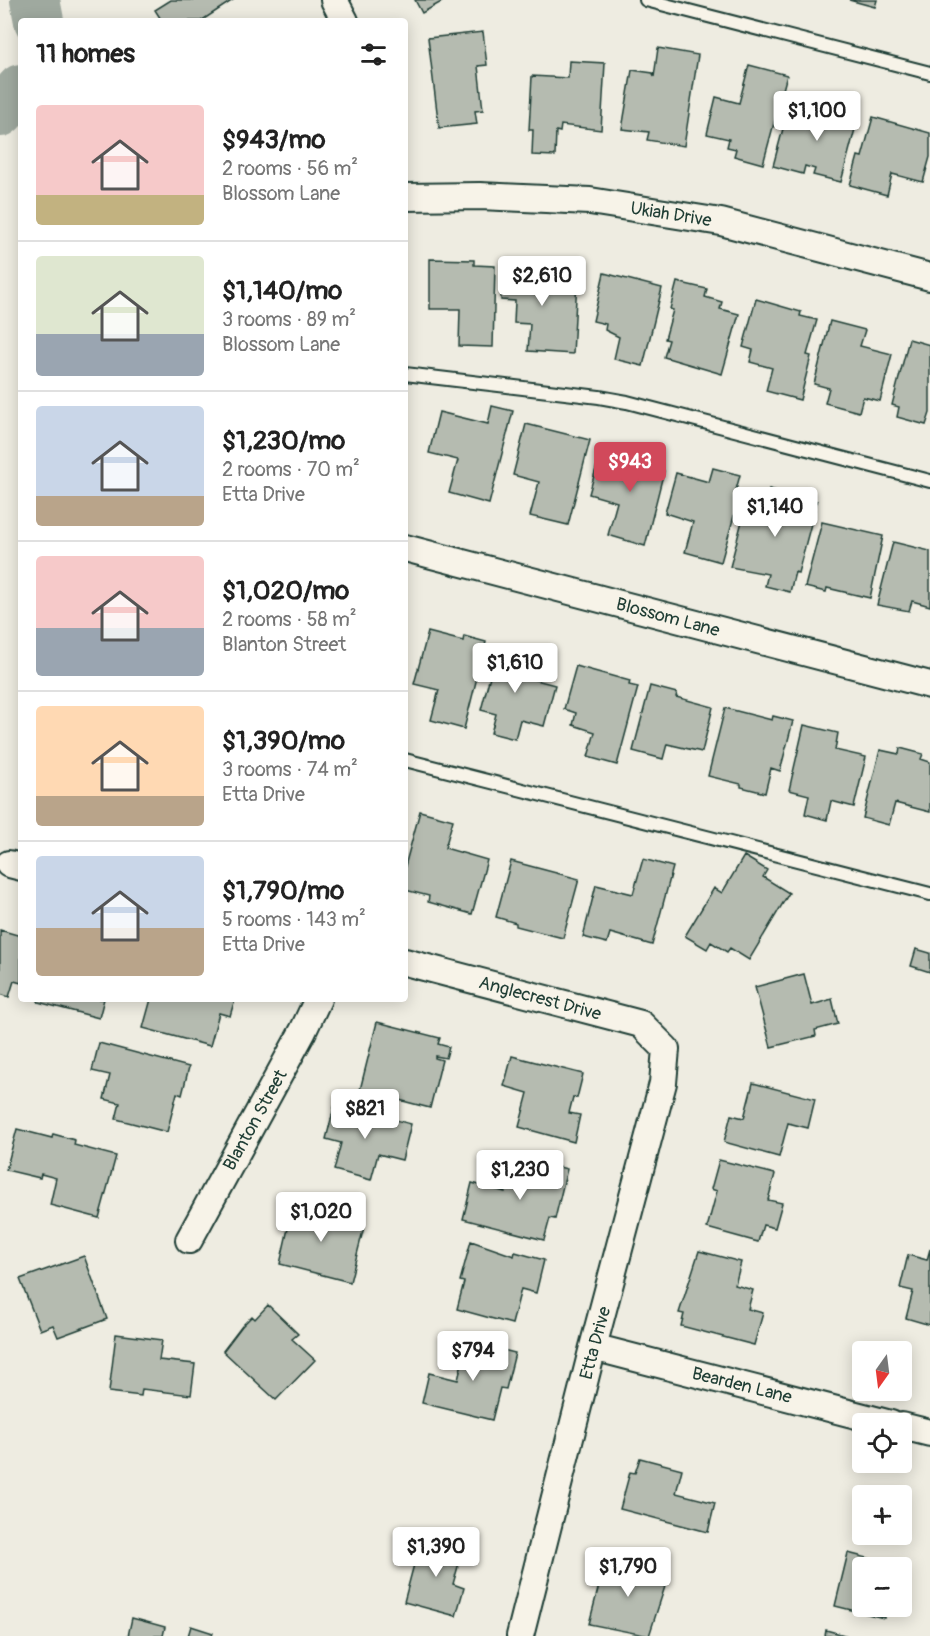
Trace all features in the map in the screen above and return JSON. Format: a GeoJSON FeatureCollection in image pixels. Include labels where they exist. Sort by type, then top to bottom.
{"type":"FeatureCollection","features":[{"type":"Feature","properties":{"kind":"street"},"geometry":{"type":"LineString","coordinates":[[333,0],[343,18]]}},
{"type":"Feature","properties":{"kind":"street","name":"Ukiah Drive"},"geometry":{"type":"LineString","coordinates":[[408,197],[480,196],[590,201],[721,222],[930,277]]}},
{"type":"Feature","properties":{"kind":"street","name":"Blossom Lane"},"geometry":{"type":"LineString","coordinates":[[408,549],[930,685]]}},
{"type":"Feature","properties":{"kind":"street","name":"Anglecrest Drive"},"geometry":{"type":"LineString","coordinates":[[408,963],[641,1024],[666,1049]]}},
{"type":"Feature","properties":{"kind":"street","name":"Blanton Street"},"geometry":{"type":"LineString","coordinates":[[189,1240],[317,1002]]}},
{"type":"Feature","properties":{"kind":"street","name":"Etta Drive"},"geometry":{"type":"LineString","coordinates":[[520,1636],[663,1083],[666,1049]]}},
{"type":"Feature","properties":{"kind":"street","name":"Bearden Lane"},"geometry":{"type":"LineString","coordinates":[[593,1347],[852,1414]]}},
{"type":"Feature","properties":{"kind":"street"},"geometry":{"type":"LineString","coordinates":[[912,1428],[930,1433]]}},
{"type":"Feature","properties":{"kind":"lane"},"geometry":{"type":"LineString","coordinates":[[645,0],[930,73]]}},
{"type":"Feature","properties":{"kind":"lane"},"geometry":{"type":"LineString","coordinates":[[408,374],[627,402],[930,481]]}},
{"type":"Feature","properties":{"kind":"lane"},"geometry":{"type":"LineString","coordinates":[[408,761],[930,894]]}},
{"type":"Feature","properties":{"kind":"building"},"geometry":{"type":"Polygon","coordinates":[[[171,0],[233,0],[206,18],[160,18],[155,10],[171,0]]]}},
{"type":"Feature","properties":{"kind":"building"},"geometry":{"type":"Polygon","coordinates":[[[415,0],[445,0],[422,13],[415,0]]]}},
{"type":"Feature","properties":{"kind":"building"},"geometry":{"type":"Polygon","coordinates":[[[849,0],[877,0],[875,7],[849,0]]]}},
{"type":"Feature","properties":{"kind":"building"},"geometry":{"type":"Polygon","coordinates":[[[483,32],[487,65],[478,66],[483,110],[475,111],[477,124],[439,128],[428,38],[483,32]]]}},
{"type":"Feature","properties":{"kind":"building"},"geometry":{"type":"Polygon","coordinates":[[[658,48],[698,55],[684,146],[647,140],[649,132],[622,129],[632,70],[653,73],[654,77],[658,48]]]}},
{"type":"Feature","properties":{"kind":"building"},"geometry":{"type":"Polygon","coordinates":[[[569,61],[605,63],[601,130],[561,125],[560,132],[556,131],[555,156],[532,155],[533,130],[529,130],[532,76],[568,78],[569,61]]]}},
{"type":"Feature","properties":{"kind":"building"},"geometry":{"type":"Polygon","coordinates":[[[749,65],[787,75],[763,164],[734,156],[736,149],[727,147],[729,139],[707,134],[716,97],[739,103],[749,65]]]}},
{"type":"Feature","properties":{"kind":"building"},"geometry":{"type":"Polygon","coordinates":[[[824,104],[859,114],[841,182],[813,175],[815,169],[805,166],[803,174],[773,166],[788,110],[820,119],[824,104]]]}},
{"type":"Feature","properties":{"kind":"building"},"geometry":{"type":"Polygon","coordinates":[[[873,117],[930,133],[930,157],[923,182],[892,174],[887,195],[850,185],[858,156],[862,157],[873,117]]]}},
{"type":"Feature","properties":{"kind":"building"},"geometry":{"type":"Polygon","coordinates":[[[430,259],[474,260],[474,265],[495,266],[493,347],[459,346],[460,309],[430,309],[430,259]]]}},
{"type":"Feature","properties":{"kind":"building"},"geometry":{"type":"Polygon","coordinates":[[[503,265],[546,267],[546,279],[577,280],[573,354],[528,351],[530,324],[514,323],[515,301],[501,300],[503,265]]]}},
{"type":"Feature","properties":{"kind":"building"},"geometry":{"type":"Polygon","coordinates":[[[604,273],[662,288],[643,366],[614,359],[619,337],[605,330],[606,324],[593,321],[604,273]]]}},
{"type":"Feature","properties":{"kind":"building"},"geometry":{"type":"Polygon","coordinates":[[[677,282],[707,289],[705,297],[722,302],[720,309],[739,314],[722,374],[664,357],[669,340],[665,339],[673,310],[670,309],[677,282]]]}},
{"type":"Feature","properties":{"kind":"building"},"geometry":{"type":"Polygon","coordinates":[[[756,299],[801,312],[800,316],[817,320],[807,355],[811,356],[800,400],[766,391],[772,368],[750,362],[753,350],[743,347],[756,299]]]}},
{"type":"Feature","properties":{"kind":"building"},"geometry":{"type":"Polygon","coordinates":[[[830,321],[865,330],[860,346],[892,354],[880,401],[863,397],[859,412],[825,403],[829,388],[814,384],[830,321]]]}},
{"type":"Feature","properties":{"kind":"building"},"geometry":{"type":"Polygon","coordinates":[[[909,339],[930,345],[930,413],[926,425],[897,417],[899,407],[892,405],[909,339]]]}},
{"type":"Feature","properties":{"kind":"building"},"geometry":{"type":"Polygon","coordinates":[[[492,406],[513,411],[489,504],[449,493],[458,460],[429,453],[439,412],[488,424],[492,406]]]}},
{"type":"Feature","properties":{"kind":"building"},"geometry":{"type":"Polygon","coordinates":[[[526,424],[590,440],[568,525],[530,516],[539,482],[513,475],[526,424]]]}},
{"type":"Feature","properties":{"kind":"building"},"geometry":{"type":"Polygon","coordinates":[[[638,448],[661,454],[657,469],[664,471],[645,546],[608,535],[617,502],[589,494],[600,454],[634,463],[638,448]]]}},
{"type":"Feature","properties":{"kind":"building"},"geometry":{"type":"Polygon","coordinates":[[[713,468],[740,475],[736,490],[741,491],[721,562],[685,552],[693,522],[665,513],[676,473],[709,482],[713,468]]]}},
{"type":"Feature","properties":{"kind":"building"},"geometry":{"type":"Polygon","coordinates":[[[769,489],[817,501],[798,573],[795,572],[790,592],[765,586],[768,574],[730,567],[747,502],[764,507],[769,489]]]}},
{"type":"Feature","properties":{"kind":"building"},"geometry":{"type":"Polygon","coordinates":[[[822,522],[883,536],[870,598],[827,588],[826,592],[805,587],[822,522]]]}},
{"type":"Feature","properties":{"kind":"building"},"geometry":{"type":"Polygon","coordinates":[[[893,542],[930,551],[930,606],[912,601],[909,611],[877,605],[893,542]]]}},
{"type":"Feature","properties":{"kind":"building"},"geometry":{"type":"Polygon","coordinates":[[[428,632],[463,641],[464,636],[486,642],[464,729],[431,720],[439,690],[414,684],[428,632]]]}},
{"type":"Feature","properties":{"kind":"building"},"geometry":{"type":"Polygon","coordinates":[[[498,646],[527,653],[522,673],[532,676],[532,679],[555,685],[544,726],[520,720],[515,739],[491,733],[496,714],[481,710],[498,646]]]}},
{"type":"Feature","properties":{"kind":"building"},"geometry":{"type":"Polygon","coordinates":[[[576,666],[630,681],[629,685],[638,687],[617,765],[588,757],[595,732],[573,725],[576,713],[564,709],[576,666]]]}},
{"type":"Feature","properties":{"kind":"building"},"geometry":{"type":"Polygon","coordinates":[[[650,686],[677,693],[676,697],[713,707],[702,752],[667,744],[663,759],[633,751],[650,686]]]}},
{"type":"Feature","properties":{"kind":"building"},"geometry":{"type":"Polygon","coordinates":[[[725,708],[772,720],[773,716],[793,721],[780,771],[771,768],[765,793],[708,776],[725,708]]]}},
{"type":"Feature","properties":{"kind":"building"},"geometry":{"type":"Polygon","coordinates":[[[804,725],[838,733],[835,750],[866,757],[854,807],[831,801],[827,820],[805,814],[809,795],[789,790],[804,725]]]}},
{"type":"Feature","properties":{"kind":"building"},"geometry":{"type":"Polygon","coordinates":[[[900,748],[923,754],[921,759],[930,762],[930,812],[895,803],[889,825],[863,818],[880,750],[899,754],[900,748]]]}},
{"type":"Feature","properties":{"kind":"building"},"geometry":{"type":"Polygon","coordinates":[[[420,811],[453,820],[445,848],[487,860],[472,914],[428,902],[429,896],[408,891],[408,855],[420,811]]]}},
{"type":"Feature","properties":{"kind":"building"},"geometry":{"type":"Polygon","coordinates":[[[744,856],[767,870],[763,877],[789,893],[749,960],[730,948],[727,952],[711,942],[707,949],[685,936],[714,888],[722,893],[744,856]]]}},
{"type":"Feature","properties":{"kind":"building"},"geometry":{"type":"Polygon","coordinates":[[[643,859],[673,867],[652,945],[610,933],[607,943],[583,937],[596,885],[633,894],[643,859]]]}},
{"type":"Feature","properties":{"kind":"building"},"geometry":{"type":"Polygon","coordinates":[[[511,861],[579,879],[563,938],[516,926],[516,923],[496,917],[511,861]]]}},
{"type":"Feature","properties":{"kind":"building"},"geometry":{"type":"Polygon","coordinates":[[[0,930],[18,935],[18,982],[14,981],[9,997],[0,994],[0,930]]]}},
{"type":"Feature","properties":{"kind":"building"},"geometry":{"type":"Polygon","coordinates":[[[916,949],[930,953],[930,972],[911,966],[916,949]]]}},
{"type":"Feature","properties":{"kind":"building"},"geometry":{"type":"Polygon","coordinates":[[[804,974],[812,1005],[832,999],[838,1024],[815,1030],[816,1036],[771,1047],[755,987],[804,974]]]}},
{"type":"Feature","properties":{"kind":"building"},"geometry":{"type":"Polygon","coordinates":[[[38,1002],[103,1002],[99,1018],[38,1002]]]}},
{"type":"Feature","properties":{"kind":"building"},"geometry":{"type":"Polygon","coordinates":[[[150,1002],[234,1002],[230,1016],[219,1013],[210,1046],[143,1028],[150,1002]]]}},
{"type":"Feature","properties":{"kind":"building"},"geometry":{"type":"Polygon","coordinates":[[[377,1022],[440,1038],[438,1044],[449,1047],[446,1058],[435,1056],[442,1060],[430,1108],[360,1090],[377,1022]]]}},
{"type":"Feature","properties":{"kind":"building"},"geometry":{"type":"Polygon","coordinates":[[[99,1043],[189,1067],[182,1095],[177,1093],[167,1132],[116,1119],[120,1103],[104,1099],[110,1075],[92,1071],[99,1043]]]}},
{"type":"Feature","properties":{"kind":"building"},"geometry":{"type":"Polygon","coordinates":[[[512,1056],[583,1074],[577,1098],[573,1097],[569,1113],[580,1115],[574,1142],[519,1127],[528,1093],[504,1086],[512,1056]]]}},
{"type":"Feature","properties":{"kind":"building"},"geometry":{"type":"Polygon","coordinates":[[[753,1083],[815,1099],[808,1128],[788,1123],[779,1157],[724,1142],[731,1115],[744,1118],[753,1083]]]}},
{"type":"Feature","properties":{"kind":"building"},"geometry":{"type":"Polygon","coordinates":[[[335,1104],[411,1124],[402,1160],[378,1154],[371,1180],[334,1170],[341,1143],[326,1139],[335,1104]]]}},
{"type":"Feature","properties":{"kind":"building"},"geometry":{"type":"Polygon","coordinates":[[[17,1129],[52,1138],[53,1134],[75,1140],[74,1145],[116,1156],[99,1218],[50,1205],[56,1178],[41,1174],[40,1178],[6,1170],[17,1129]]]}},
{"type":"Feature","properties":{"kind":"building"},"geometry":{"type":"Polygon","coordinates":[[[527,1159],[567,1169],[555,1219],[550,1218],[544,1240],[463,1219],[472,1183],[505,1192],[511,1167],[524,1170],[527,1159]]]}},
{"type":"Feature","properties":{"kind":"building"},"geometry":{"type":"Polygon","coordinates":[[[719,1160],[775,1174],[768,1200],[782,1203],[775,1228],[763,1225],[758,1242],[707,1228],[717,1191],[711,1189],[719,1160]]]}},
{"type":"Feature","properties":{"kind":"building"},"geometry":{"type":"Polygon","coordinates":[[[294,1202],[335,1213],[334,1219],[364,1227],[350,1282],[280,1264],[294,1202]]]}},
{"type":"Feature","properties":{"kind":"building"},"geometry":{"type":"Polygon","coordinates":[[[471,1241],[514,1256],[515,1252],[544,1260],[536,1293],[521,1289],[512,1324],[457,1309],[464,1282],[460,1281],[471,1241]]]}},
{"type":"Feature","properties":{"kind":"building"},"geometry":{"type":"Polygon","coordinates":[[[930,1249],[930,1325],[906,1318],[913,1291],[900,1288],[908,1255],[927,1260],[930,1249]]]}},
{"type":"Feature","properties":{"kind":"building"},"geometry":{"type":"Polygon","coordinates":[[[699,1251],[741,1262],[735,1285],[753,1290],[748,1309],[763,1313],[754,1345],[681,1326],[684,1314],[679,1313],[699,1251]]]}},
{"type":"Feature","properties":{"kind":"building"},"geometry":{"type":"Polygon","coordinates":[[[84,1256],[107,1319],[58,1337],[53,1325],[40,1330],[20,1279],[84,1256]]]}},
{"type":"Feature","properties":{"kind":"building"},"geometry":{"type":"Polygon","coordinates":[[[268,1305],[298,1334],[292,1339],[315,1360],[276,1400],[223,1351],[242,1326],[252,1316],[255,1319],[268,1305]]]}},
{"type":"Feature","properties":{"kind":"building"},"geometry":{"type":"Polygon","coordinates":[[[116,1334],[162,1340],[159,1360],[195,1364],[191,1395],[142,1389],[141,1396],[109,1392],[116,1334]]]}},
{"type":"Feature","properties":{"kind":"building"},"geometry":{"type":"Polygon","coordinates":[[[467,1341],[515,1353],[506,1389],[500,1388],[492,1420],[422,1403],[429,1373],[458,1380],[467,1341]]]}},
{"type":"Feature","properties":{"kind":"building"},"geometry":{"type":"Polygon","coordinates":[[[640,1458],[682,1469],[676,1493],[715,1503],[708,1532],[620,1509],[630,1472],[635,1473],[640,1458]]]}},
{"type":"Feature","properties":{"kind":"building"},"geometry":{"type":"Polygon","coordinates":[[[421,1538],[463,1549],[453,1584],[464,1588],[456,1616],[404,1602],[421,1538]]]}},
{"type":"Feature","properties":{"kind":"building"},"geometry":{"type":"Polygon","coordinates":[[[848,1553],[864,1557],[852,1557],[852,1610],[835,1606],[848,1553]]]}},
{"type":"Feature","properties":{"kind":"building"},"geometry":{"type":"Polygon","coordinates":[[[606,1558],[669,1574],[649,1636],[589,1624],[606,1558]]]}},
{"type":"Feature","properties":{"kind":"building"},"geometry":{"type":"Polygon","coordinates":[[[132,1618],[165,1627],[163,1636],[128,1636],[132,1618]]]}},
{"type":"Feature","properties":{"kind":"building"},"geometry":{"type":"Polygon","coordinates":[[[191,1626],[213,1633],[212,1636],[188,1636],[191,1626]]]}},
{"type":"Feature","properties":{"kind":"building"},"geometry":{"type":"Polygon","coordinates":[[[826,1630],[848,1636],[825,1636],[826,1630]]]}},
{"type":"Feature","properties":{"kind":"waterway"},"geometry":{"type":"LineString","coordinates":[[35,0],[38,18]]}},
{"type":"Feature","properties":{"kind":"waterway"},"geometry":{"type":"LineString","coordinates":[[0,112],[18,92]]}}]}
